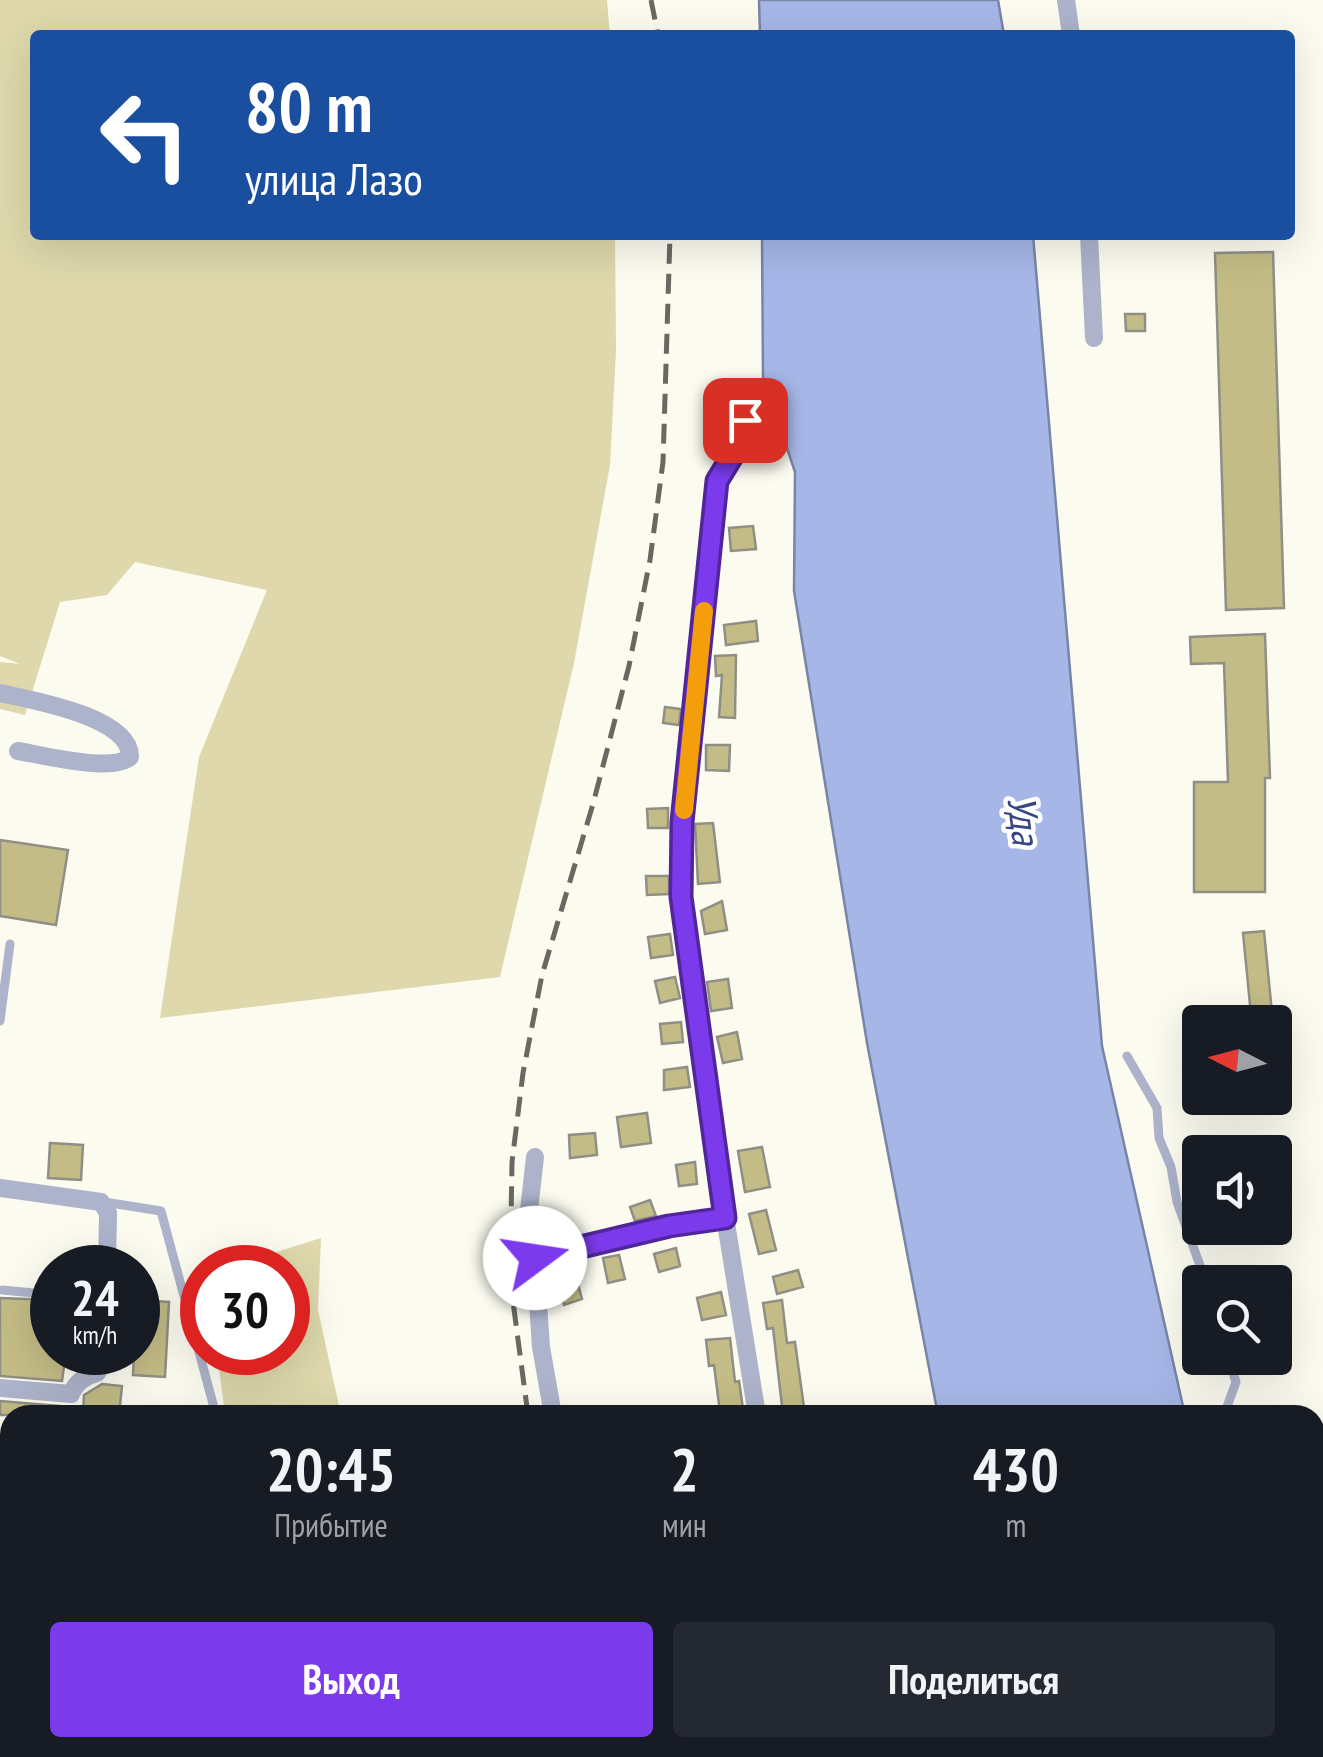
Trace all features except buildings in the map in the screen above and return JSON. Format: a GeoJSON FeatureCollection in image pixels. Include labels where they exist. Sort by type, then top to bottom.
{"type":"FeatureCollection","features":[{"type":"Feature","properties":{"kind":"street"},"geometry":{"type":"LineString","coordinates":[[1066,0],[1070,30]]}},
{"type":"Feature","properties":{"kind":"street"},"geometry":{"type":"LineString","coordinates":[[1090,240],[1094,338]]}},
{"type":"Feature","properties":{"kind":"street"},"geometry":{"type":"LineString","coordinates":[[745,420],[734,453],[717,481],[682,841],[681,897],[725,1218],[756,1405]]}},
{"type":"Feature","properties":{"kind":"street"},"geometry":{"type":"LineString","coordinates":[[0,692],[64,708],[102,724],[125,738],[130,757],[110,766],[18,752]]}},
{"type":"Feature","properties":{"kind":"street"},"geometry":{"type":"LineString","coordinates":[[535,1156],[528,1219],[551,1405]]}},
{"type":"Feature","properties":{"kind":"street"},"geometry":{"type":"LineString","coordinates":[[0,1188],[101,1202],[108,1214],[107,1245]]}},
{"type":"Feature","properties":{"kind":"street"},"geometry":{"type":"LineString","coordinates":[[535,1258],[669,1226],[725,1218]]}},
{"type":"Feature","properties":{"kind":"street"},"geometry":{"type":"LineString","coordinates":[[0,1388],[70,1394],[74,1386],[90,1375]]}},
{"type":"Feature","properties":{"kind":"lane"},"geometry":{"type":"LineString","coordinates":[[0,1021],[10,944]]}},
{"type":"Feature","properties":{"kind":"lane"},"geometry":{"type":"LineString","coordinates":[[1127,1056],[1157,1108],[1160,1138],[1198,1265]]}},
{"type":"Feature","properties":{"kind":"lane"},"geometry":{"type":"LineString","coordinates":[[101,1202],[160,1211],[213,1405]]}},
{"type":"Feature","properties":{"kind":"lane"},"geometry":{"type":"LineString","coordinates":[[2,1290],[30,1292]]}},
{"type":"Feature","properties":{"kind":"lane"},"geometry":{"type":"LineString","coordinates":[[1228,1405],[1236,1382],[1234,1375]]}},
{"type":"Feature","properties":{"kind":"shaded area"},"geometry":{"type":"Polygon","coordinates":[[[0,0],[607,0],[610,30],[30,30],[30,240],[615,240],[616,350],[610,465],[574,663],[500,977],[160,1018],[199,757],[267,590],[135,562],[107,595],[60,602],[25,715],[0,709],[0,662],[20,664],[0,656],[0,0]]]}},
{"type":"Feature","properties":{"kind":"shaded area"},"geometry":{"type":"Polygon","coordinates":[[[321,1238],[318,1310],[339,1405],[224,1405],[220,1375],[310,1375],[310,1245],[299,1245],[321,1238]]]}},
{"type":"Feature","properties":{"kind":"water"},"geometry":{"type":"Polygon","coordinates":[[[759,0],[998,0],[1003,30],[760,30],[759,0]]]}},
{"type":"Feature","properties":{"kind":"water","name":"Уда"},"geometry":{"type":"Polygon","coordinates":[[[762,240],[1033,240],[1102,1046],[1183,1405],[936,1405],[867,1043],[794,591],[795,472],[763,377],[762,240]]]}},
{"type":"Feature","properties":{"kind":"railway"},"geometry":{"type":"LineString","coordinates":[[651,0],[657,30]]}},
{"type":"Feature","properties":{"kind":"railway"},"geometry":{"type":"LineString","coordinates":[[527,1405],[510,1279],[512,1162],[523,1073],[542,975],[629,666],[650,560],[663,462],[670,240]]}},
{"type":"Feature","properties":{"kind":"slow traffic"},"geometry":{"type":"LineString","coordinates":[[684,810],[704,611]]}},
{"type":"Feature","properties":{"kind":"route"},"geometry":{"type":"LineString","coordinates":[[535,1258],[669,1226],[725,1218],[681,897],[682,822],[717,481],[734,453],[745,420]]}}]}
